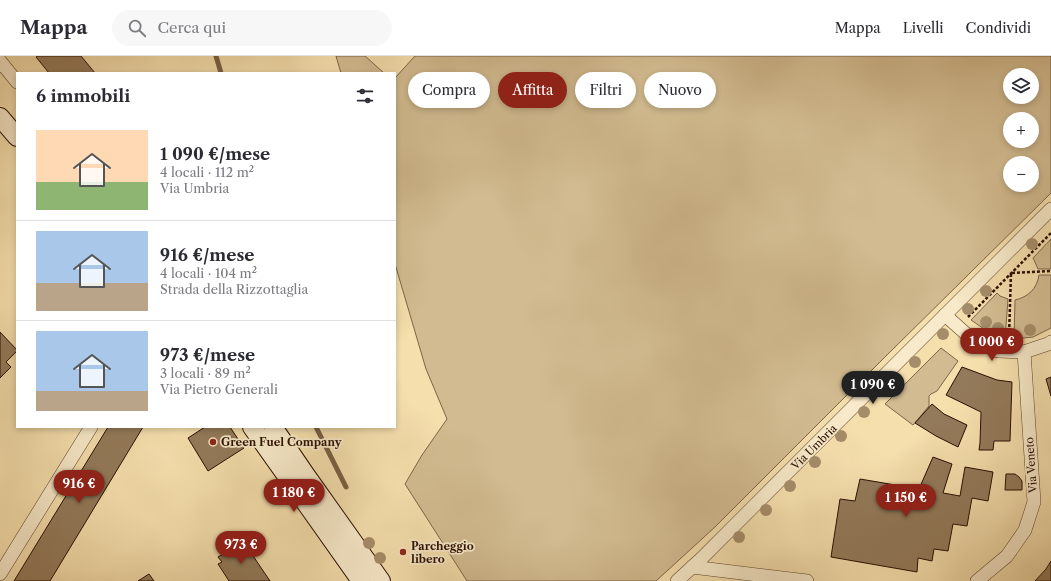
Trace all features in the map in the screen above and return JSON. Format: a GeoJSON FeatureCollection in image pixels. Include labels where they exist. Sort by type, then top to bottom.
{"type":"FeatureCollection","features":[{"type":"Feature","properties":{"kind":"street"},"geometry":{"type":"LineString","coordinates":[[0,62],[16,81]]}},
{"type":"Feature","properties":{"kind":"street"},"geometry":{"type":"LineString","coordinates":[[0,117],[16,136]]}},
{"type":"Feature","properties":{"kind":"street","name":"Via Umbria"},"geometry":{"type":"LineString","coordinates":[[677,581],[1051,209]]}},
{"type":"Feature","properties":{"kind":"street"},"geometry":{"type":"LineString","coordinates":[[945,315],[974,341],[998,351],[1024,352],[1051,342]]}},
{"type":"Feature","properties":{"kind":"street","name":"Via Veneto"},"geometry":{"type":"LineString","coordinates":[[977,581],[1007,556],[1025,530],[1034,502],[1024,352]]}},
{"type":"Feature","properties":{"kind":"street"},"geometry":{"type":"LineString","coordinates":[[0,574],[90,428]]}},
{"type":"Feature","properties":{"kind":"street"},"geometry":{"type":"LineString","coordinates":[[253,428],[361,581]]}},
{"type":"Feature","properties":{"kind":"street"},"geometry":{"type":"LineString","coordinates":[[275,428],[305,474],[381,581]]}},
{"type":"Feature","properties":{"kind":"street"},"geometry":{"type":"LineString","coordinates":[[692,567],[806,581]]}},
{"type":"Feature","properties":{"kind":"path"},"geometry":{"type":"LineString","coordinates":[[967,317],[1051,233]]}},
{"type":"Feature","properties":{"kind":"path"},"geometry":{"type":"LineString","coordinates":[[1011,273],[1051,271]]}},
{"type":"Feature","properties":{"kind":"path"},"geometry":{"type":"LineString","coordinates":[[1009,339],[1011,273]]}},
{"type":"Feature","properties":{"kind":"shaded area"},"geometry":{"type":"Polygon","coordinates":[[[336,56],[365,56],[383,72],[341,72],[336,56]]]}},
{"type":"Feature","properties":{"kind":"shaded area"},"geometry":{"type":"Polygon","coordinates":[[[415,56],[1051,56],[1051,193],[715,527],[656,581],[467,581],[405,484],[422,455],[447,419],[426,369],[396,267],[396,77],[415,56]]]}},
{"type":"Feature","properties":{"kind":"shaded area"},"geometry":{"type":"Polygon","coordinates":[[[1051,239],[1051,269],[1038,269],[1033,258],[1051,239]]]}},
{"type":"Feature","properties":{"kind":"shaded area"},"geometry":{"type":"Polygon","coordinates":[[[1039,275],[1051,275],[1051,328],[1033,337],[1014,339],[1015,300],[1024,297],[1031,292],[1038,280],[1039,275]]]}},
{"type":"Feature","properties":{"kind":"shaded area"},"geometry":{"type":"Polygon","coordinates":[[[997,293],[1008,299],[1005,339],[993,335],[971,320],[997,293]]]}},
{"type":"Feature","properties":{"kind":"shaded area"},"geometry":{"type":"Polygon","coordinates":[[[941,348],[958,361],[937,391],[929,396],[929,406],[913,425],[885,404],[941,348]]]}},
{"type":"Feature","properties":{"kind":"building"},"geometry":{"type":"Polygon","coordinates":[[[81,56],[94,72],[48,72],[36,57],[81,56]]]}},
{"type":"Feature","properties":{"kind":"building"},"geometry":{"type":"Polygon","coordinates":[[[0,332],[16,349],[16,352],[6,362],[11,367],[0,378],[0,332]]]}},
{"type":"Feature","properties":{"kind":"building"},"geometry":{"type":"Polygon","coordinates":[[[962,367],[997,380],[1012,382],[1010,441],[994,441],[993,450],[979,450],[981,412],[946,395],[962,367]]]}},
{"type":"Feature","properties":{"kind":"building"},"geometry":{"type":"Polygon","coordinates":[[[1051,377],[1051,396],[1046,379],[1051,377]]]}},
{"type":"Feature","properties":{"kind":"building"},"geometry":{"type":"Polygon","coordinates":[[[932,404],[944,414],[967,425],[958,447],[915,423],[932,404]]]}},
{"type":"Feature","properties":{"kind":"building"},"geometry":{"type":"Polygon","coordinates":[[[107,428],[142,428],[50,581],[14,581],[107,428]]]}},
{"type":"Feature","properties":{"kind":"building"},"geometry":{"type":"Polygon","coordinates":[[[203,428],[231,428],[244,448],[208,471],[188,438],[203,428]]]}},
{"type":"Feature","properties":{"kind":"building"},"geometry":{"type":"Polygon","coordinates":[[[933,457],[952,464],[943,493],[960,496],[965,467],[993,472],[988,501],[972,498],[967,526],[953,524],[948,551],[934,549],[932,561],[918,558],[917,572],[831,557],[840,499],[855,501],[860,479],[919,489],[933,457]]]}},
{"type":"Feature","properties":{"kind":"building"},"geometry":{"type":"Polygon","coordinates":[[[1006,474],[1015,474],[1019,477],[1022,481],[1022,490],[1005,490],[1006,474]]]}},
{"type":"Feature","properties":{"kind":"building"},"geometry":{"type":"Polygon","coordinates":[[[226,541],[231,549],[238,544],[242,550],[247,547],[270,581],[229,581],[218,564],[222,562],[218,557],[225,553],[220,545],[226,541]]]}},
{"type":"Feature","properties":{"kind":"building"},"geometry":{"type":"Polygon","coordinates":[[[1051,561],[1051,581],[1035,581],[1046,569],[1051,561]]]}},
{"type":"Feature","properties":{"kind":"building"},"geometry":{"type":"Polygon","coordinates":[[[149,574],[154,581],[138,581],[149,574]]]}},
{"type":"Feature","properties":{"kind":"waterway"},"geometry":{"type":"LineString","coordinates":[[216,56],[221,72]]}},
{"type":"Feature","properties":{"kind":"waterway"},"geometry":{"type":"LineString","coordinates":[[316,428],[346,487]]}},
{"type":"Feature","properties":{"kind":"place","name":"Green Fuel Company"},"geometry":{"type":"Point","coordinates":[213,442]}},
{"type":"Feature","properties":{"kind":"place","name":"Parcheggio libero"},"geometry":{"type":"Point","coordinates":[403,552]}}]}
